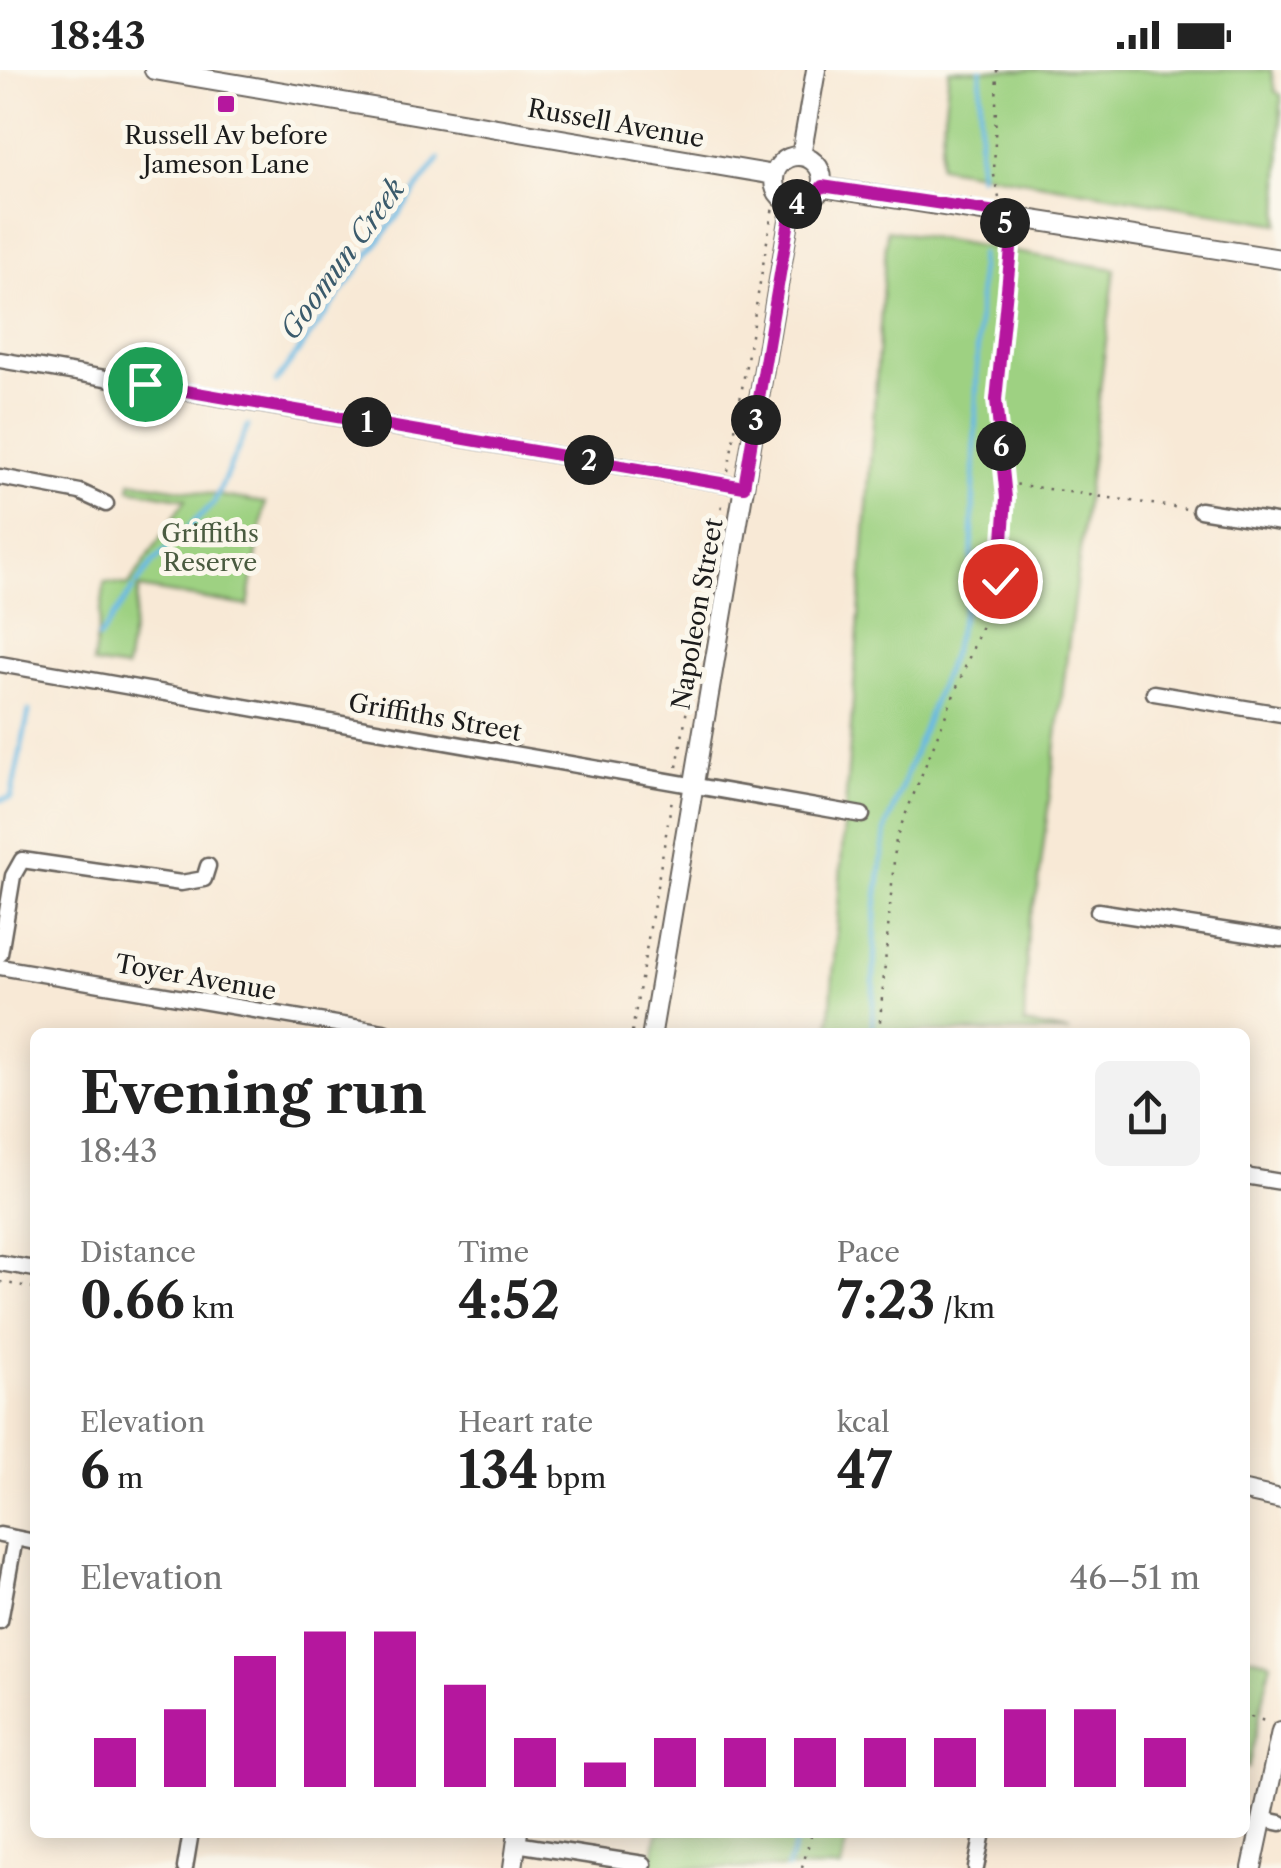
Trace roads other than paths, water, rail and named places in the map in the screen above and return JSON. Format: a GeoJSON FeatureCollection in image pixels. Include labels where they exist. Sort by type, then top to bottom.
{"type":"FeatureCollection","features":[{"type":"Feature","properties":{"kind":"street","name":"Russell Avenue"},"geometry":{"type":"LineString","coordinates":[[154,70],[774,175]]}},
{"type":"Feature","properties":{"kind":"street"},"geometry":{"type":"LineString","coordinates":[[801,156],[816,70]]}},
{"type":"Feature","properties":{"kind":"street"},"geometry":{"type":"LineString","coordinates":[[801,156],[820,170],[822,186],[814,198],[792,203],[780,196],[774,175],[787,158],[801,156]]}},
{"type":"Feature","properties":{"kind":"street"},"geometry":{"type":"LineString","coordinates":[[822,186],[1281,259]]}},
{"type":"Feature","properties":{"kind":"street","name":"Napoleon Street"},"geometry":{"type":"LineString","coordinates":[[653,1028],[684,784],[735,486],[792,203]]}},
{"type":"Feature","properties":{"kind":"street"},"geometry":{"type":"LineString","coordinates":[[0,360],[735,486]]}},
{"type":"Feature","properties":{"kind":"street"},"geometry":{"type":"LineString","coordinates":[[0,477],[80,492],[106,504]]}},
{"type":"Feature","properties":{"kind":"street"},"geometry":{"type":"LineString","coordinates":[[1200,510],[1281,523]]}},
{"type":"Feature","properties":{"kind":"street","name":"Griffiths Street"},"geometry":{"type":"LineString","coordinates":[[0,664],[862,815]]}},
{"type":"Feature","properties":{"kind":"street"},"geometry":{"type":"LineString","coordinates":[[1154,693],[1281,714]]}},
{"type":"Feature","properties":{"kind":"street"},"geometry":{"type":"LineString","coordinates":[[0,954],[15,868],[22,860],[181,884],[204,879],[208,866]]}},
{"type":"Feature","properties":{"kind":"street"},"geometry":{"type":"LineString","coordinates":[[1098,911],[1281,939]]}},
{"type":"Feature","properties":{"kind":"street","name":"Toyer Avenue"},"geometry":{"type":"LineString","coordinates":[[0,967],[360,1028]]}},
{"type":"Feature","properties":{"kind":"street"},"geometry":{"type":"LineString","coordinates":[[1250,1177],[1281,1182]]}},
{"type":"Feature","properties":{"kind":"street"},"geometry":{"type":"LineString","coordinates":[[0,1263],[30,1268]]}},
{"type":"Feature","properties":{"kind":"street"},"geometry":{"type":"LineString","coordinates":[[1250,1492],[1281,1499]]}},
{"type":"Feature","properties":{"kind":"street"},"geometry":{"type":"LineString","coordinates":[[0,1622],[8,1537]]}},
{"type":"Feature","properties":{"kind":"street"},"geometry":{"type":"LineString","coordinates":[[1252,1868],[1272,1821],[1281,1728]]}},
{"type":"Feature","properties":{"kind":"street"},"geometry":{"type":"LineString","coordinates":[[185,1868],[190,1838]]}},
{"type":"Feature","properties":{"kind":"street"},"geometry":{"type":"LineString","coordinates":[[512,1868],[517,1838],[644,1864]]}},
{"type":"Feature","properties":{"kind":"street"},"geometry":{"type":"LineString","coordinates":[[976,1868],[983,1838]]}},
{"type":"Feature","properties":{"kind":"waterway"},"geometry":{"type":"LineString","coordinates":[[979,176],[981,70]]}},
{"type":"Feature","properties":{"kind":"waterway","name":"Goomun Creek"},"geometry":{"type":"LineString","coordinates":[[276,382],[439,159]]}},
{"type":"Feature","properties":{"kind":"waterway"},"geometry":{"type":"LineString","coordinates":[[872,1028],[876,907],[886,828],[952,653],[971,586],[980,254]]}},
{"type":"Feature","properties":{"kind":"waterway","name":"Goomun Creek"},"geometry":{"type":"LineString","coordinates":[[137,584],[151,564],[214,503],[248,426]]}},
{"type":"Feature","properties":{"kind":"waterway","name":"Goomun Creek"},"geometry":{"type":"LineString","coordinates":[[99,638],[133,589]]}},
{"type":"Feature","properties":{"kind":"waterway","name":"Goomun Creek"},"geometry":{"type":"LineString","coordinates":[[0,800],[11,798],[29,711]]}},
{"type":"Feature","properties":{"kind":"waterway"},"geometry":{"type":"LineString","coordinates":[[787,1868],[797,1838]]}},
{"type":"Feature","properties":{"kind":"place","name":"Russell Av before Jameson Lane"},"geometry":{"type":"Point","coordinates":[226,104]}},
{"type":"Feature","properties":{"kind":"park label","name":"Griffiths Reserve"},"geometry":{"type":"Point","coordinates":[210,548]}}]}
